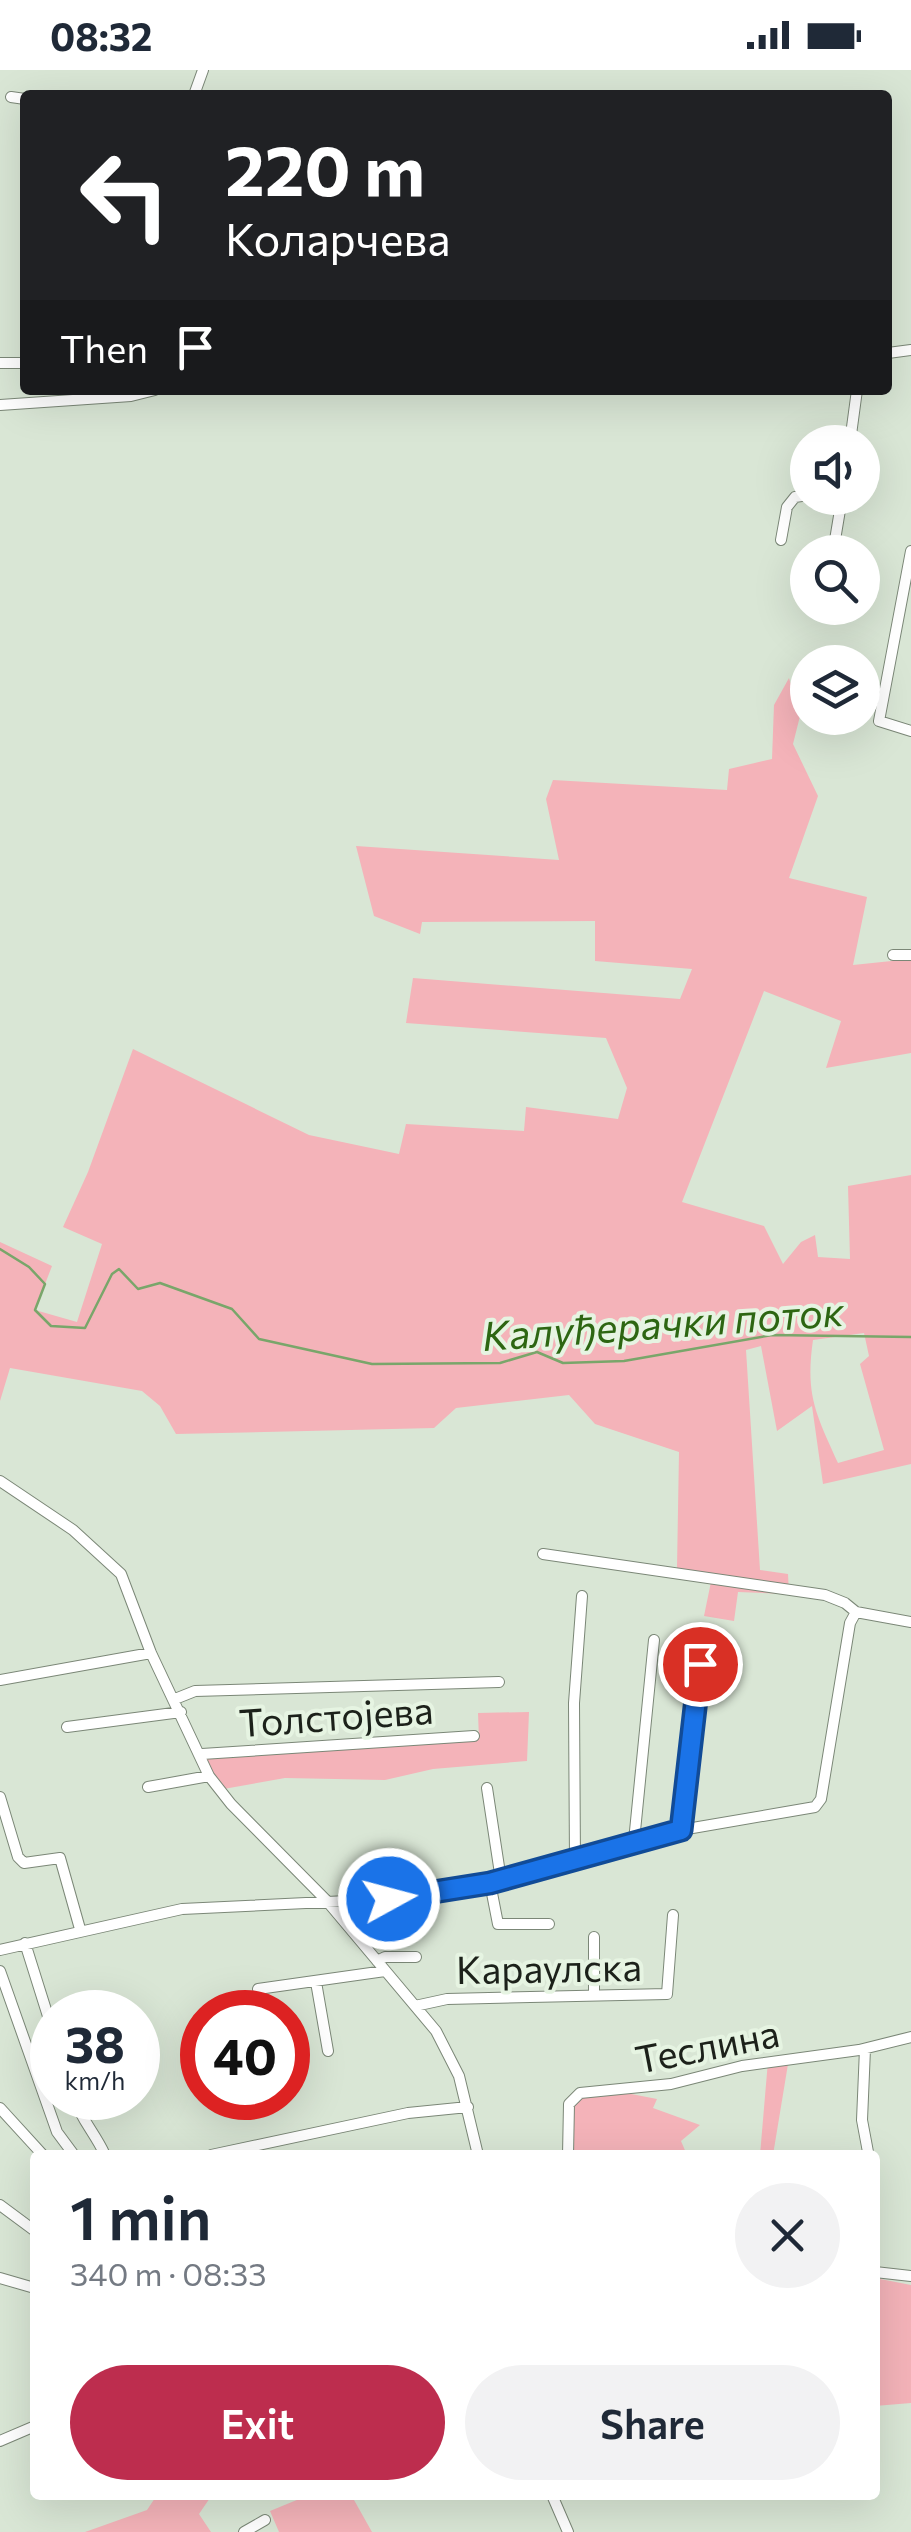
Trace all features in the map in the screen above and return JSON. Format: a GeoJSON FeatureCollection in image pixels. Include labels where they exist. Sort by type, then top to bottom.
{"type":"FeatureCollection","features":[{"type":"Feature","properties":{"kind":"street"},"geometry":{"type":"LineString","coordinates":[[10,97],[20,98]]}},
{"type":"Feature","properties":{"kind":"street"},"geometry":{"type":"LineString","coordinates":[[0,405],[109,395]]}},
{"type":"Feature","properties":{"kind":"street"},"geometry":{"type":"LineString","coordinates":[[852,425],[855,395]]}},
{"type":"Feature","properties":{"kind":"street"},"geometry":{"type":"LineString","coordinates":[[781,540],[790,503]]}},
{"type":"Feature","properties":{"kind":"street"},"geometry":{"type":"LineString","coordinates":[[911,551],[879,722],[911,732]]}},
{"type":"Feature","properties":{"kind":"street"},"geometry":{"type":"LineString","coordinates":[[893,954],[911,955]]}},
{"type":"Feature","properties":{"kind":"street"},"geometry":{"type":"LineString","coordinates":[[0,1481],[73,1530],[122,1574],[150,1652],[202,1754],[209,1776],[231,1804],[326,1900],[450,2052],[477,2150]]}},
{"type":"Feature","properties":{"kind":"street"},"geometry":{"type":"LineString","coordinates":[[543,1554],[825,1595],[845,1602],[856,1612],[911,1622]]}},
{"type":"Feature","properties":{"kind":"street"},"geometry":{"type":"LineString","coordinates":[[575,1862],[574,1703],[582,1596]]}},
{"type":"Feature","properties":{"kind":"street"},"geometry":{"type":"LineString","coordinates":[[0,1950],[182,1909],[389,1899],[496,1882],[575,1862],[634,1841],[814,1807],[821,1800],[850,1622],[856,1612]]}},
{"type":"Feature","properties":{"kind":"street"},"geometry":{"type":"LineString","coordinates":[[634,1841],[654,1640]]}},
{"type":"Feature","properties":{"kind":"street"},"geometry":{"type":"LineString","coordinates":[[0,1680],[150,1652]]}},
{"type":"Feature","properties":{"kind":"street"},"geometry":{"type":"LineString","coordinates":[[681,1830],[700,1664]]}},
{"type":"Feature","properties":{"kind":"street"},"geometry":{"type":"LineString","coordinates":[[175,1699],[207,1690],[499,1682]]}},
{"type":"Feature","properties":{"kind":"street"},"geometry":{"type":"LineString","coordinates":[[67,1727],[181,1712]]}},
{"type":"Feature","properties":{"kind":"street","name":"Толстојева"},"geometry":{"type":"LineString","coordinates":[[202,1754],[474,1736]]}},
{"type":"Feature","properties":{"kind":"street"},"geometry":{"type":"LineString","coordinates":[[148,1787],[209,1776]]}},
{"type":"Feature","properties":{"kind":"street"},"geometry":{"type":"LineString","coordinates":[[486,1788],[498,1924],[549,1924]]}},
{"type":"Feature","properties":{"kind":"street"},"geometry":{"type":"LineString","coordinates":[[0,1798],[18,1857],[24,1863],[60,1858],[80,1930]]}},
{"type":"Feature","properties":{"kind":"street","name":"Караулска"},"geometry":{"type":"LineString","coordinates":[[415,2006],[447,1999],[668,1994],[672,1916]]}},
{"type":"Feature","properties":{"kind":"street"},"geometry":{"type":"LineString","coordinates":[[594,1937],[594,1995]]}},
{"type":"Feature","properties":{"kind":"street"},"geometry":{"type":"LineString","coordinates":[[25,1943],[40,1990]]}},
{"type":"Feature","properties":{"kind":"street"},"geometry":{"type":"LineString","coordinates":[[258,1989],[316,1982],[380,1966],[385,1957],[416,1957]]}},
{"type":"Feature","properties":{"kind":"street"},"geometry":{"type":"LineString","coordinates":[[0,1971],[57,2132],[70,2150]]}},
{"type":"Feature","properties":{"kind":"street"},"geometry":{"type":"LineString","coordinates":[[316,1982],[328,2051]]}},
{"type":"Feature","properties":{"kind":"street","name":"Теслина"},"geometry":{"type":"LineString","coordinates":[[568,2150],[569,2104],[580,2093],[621,2092],[768,2061],[865,2049],[911,2037]]}},
{"type":"Feature","properties":{"kind":"street"},"geometry":{"type":"LineString","coordinates":[[865,2049],[862,2120],[868,2150]]}},
{"type":"Feature","properties":{"kind":"street"},"geometry":{"type":"LineString","coordinates":[[234,2150],[408,2113],[468,2107]]}},
{"type":"Feature","properties":{"kind":"street"},"geometry":{"type":"LineString","coordinates":[[0,2108],[38,2150]]}},
{"type":"Feature","properties":{"kind":"street"},"geometry":{"type":"LineString","coordinates":[[83,2120],[103,2150]]}},
{"type":"Feature","properties":{"kind":"street"},"geometry":{"type":"LineString","coordinates":[[0,2205],[30,2227]]}},
{"type":"Feature","properties":{"kind":"street"},"geometry":{"type":"LineString","coordinates":[[880,2273],[911,2276]]}},
{"type":"Feature","properties":{"kind":"street"},"geometry":{"type":"LineString","coordinates":[[0,2278],[30,2287]]}},
{"type":"Feature","properties":{"kind":"street"},"geometry":{"type":"LineString","coordinates":[[0,2441],[30,2428]]}},
{"type":"Feature","properties":{"kind":"street"},"geometry":{"type":"LineString","coordinates":[[554,2500],[568,2532]]}},
{"type":"Feature","properties":{"kind":"street"},"geometry":{"type":"LineString","coordinates":[[244,2532],[265,2520]]}},
{"type":"Feature","properties":{"kind":"shaded area"},"geometry":{"type":"Polygon","coordinates":[[[789,678],[790,735],[795,735],[793,744],[818,796],[789,878],[867,897],[853,965],[911,959],[911,1053],[826,1068],[841,1021],[764,991],[682,1202],[764,1226],[783,1264],[801,1242],[815,1235],[818,1257],[850,1259],[848,1186],[911,1175],[911,1464],[823,1484],[812,1406],[777,1431],[761,1346],[746,1350],[760,1570],[788,1574],[789,1594],[738,1592],[734,1621],[704,1616],[712,1577],[677,1568],[679,1452],[595,1424],[569,1395],[456,1408],[434,1428],[176,1434],[160,1406],[142,1391],[10,1368],[0,1401],[0,1242],[52,1266],[35,1310],[77,1322],[102,1244],[63,1227],[88,1172],[133,1049],[309,1135],[399,1154],[406,1124],[524,1131],[526,1107],[618,1119],[627,1088],[606,1038],[406,1023],[413,978],[680,999],[692,969],[595,961],[595,921],[422,922],[420,934],[374,916],[356,846],[559,860],[546,799],[553,780],[727,790],[729,769],[772,759],[774,705],[789,678]],[[864,1333],[813,1340],[810,1376],[814,1404],[838,1463],[884,1450],[860,1364],[869,1356],[864,1333]]]}},
{"type":"Feature","properties":{"kind":"shaded area"},"geometry":{"type":"Polygon","coordinates":[[[529,1712],[527,1761],[433,1769],[385,1780],[285,1778],[218,1790],[202,1754],[479,1739],[478,1713],[529,1712]]]}},
{"type":"Feature","properties":{"kind":"shaded area"},"geometry":{"type":"Polygon","coordinates":[[[789,2058],[774,2150],[760,2150],[768,2061],[789,2058]]]}},
{"type":"Feature","properties":{"kind":"shaded area"},"geometry":{"type":"Polygon","coordinates":[[[621,2092],[657,2099],[653,2108],[700,2125],[681,2141],[685,2150],[570,2150],[574,2096],[621,2092]]]}},
{"type":"Feature","properties":{"kind":"shaded area"},"geometry":{"type":"Polygon","coordinates":[[[880,2279],[911,2285],[911,2403],[880,2406],[880,2279]]]}},
{"type":"Feature","properties":{"kind":"shaded area"},"geometry":{"type":"Polygon","coordinates":[[[154,2500],[209,2500],[199,2514],[211,2532],[85,2532],[147,2510],[154,2500]]]}},
{"type":"Feature","properties":{"kind":"shaded area"},"geometry":{"type":"Polygon","coordinates":[[[297,2500],[354,2500],[372,2532],[279,2532],[270,2511],[297,2500]]]}},
{"type":"Feature","properties":{"kind":"waterway","name":"Калуђерачки поток"},"geometry":{"type":"LineString","coordinates":[[0,1249],[29,1267],[45,1284],[35,1310],[51,1326],[85,1328],[112,1274],[119,1269],[138,1289],[160,1283],[232,1309],[259,1339],[372,1364],[500,1363],[537,1352],[563,1363],[624,1361],[772,1335],[911,1337]]}},
{"type":"Feature","properties":{"kind":"route"},"geometry":{"type":"LineString","coordinates":[[389,1899],[490,1883],[681,1830],[700,1664]]}}]}
